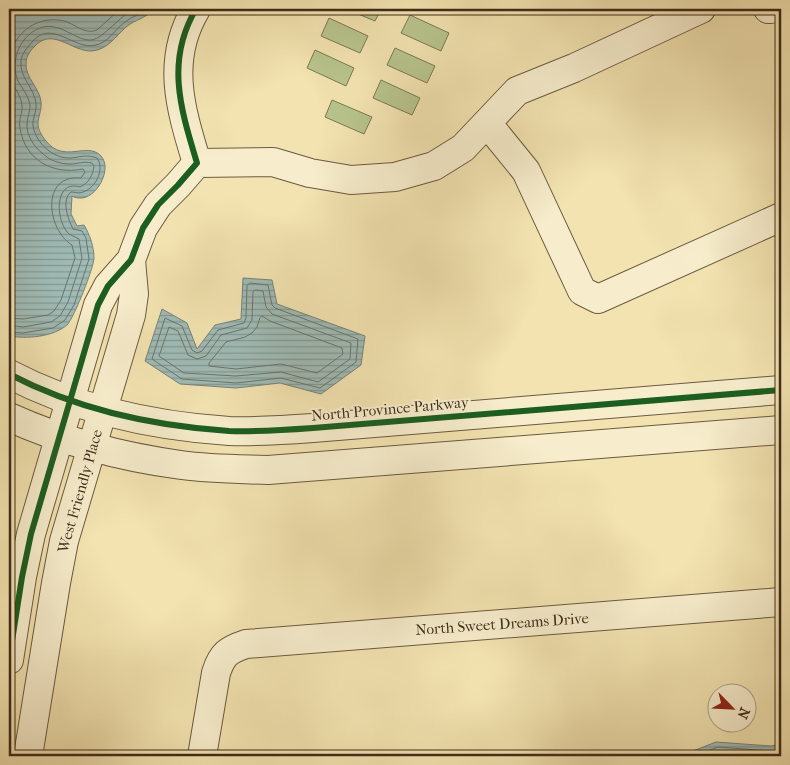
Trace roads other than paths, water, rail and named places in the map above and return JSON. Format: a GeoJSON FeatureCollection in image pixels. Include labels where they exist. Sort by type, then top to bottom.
{"type":"FeatureCollection","features":[{"type":"Feature","properties":{"kind":"street"},"geometry":{"type":"LineString","coordinates":[[196,9],[191,16],[180,51],[177,83],[183,117],[197,163]]}},
{"type":"Feature","properties":{"kind":"street"},"geometry":{"type":"LineString","coordinates":[[9,660],[31,534],[98,305],[108,286],[131,260],[143,228],[158,204],[197,163],[273,162],[310,173],[351,180],[395,177],[434,166],[463,148],[517,91],[574,68],[701,9]]}},
{"type":"Feature","properties":{"kind":"street"},"geometry":{"type":"LineString","coordinates":[[487,123],[526,171],[582,291],[598,299],[781,217]]}},
{"type":"Feature","properties":{"kind":"street","name":"West Friendly Place"},"geometry":{"type":"LineString","coordinates":[[28,756],[56,583],[66,534],[131,315],[134,294],[131,260]]}},
{"type":"Feature","properties":{"kind":"street","name":"North Province Parkway"},"geometry":{"type":"LineString","coordinates":[[9,374],[32,386],[102,411],[143,420],[230,431],[270,431],[781,390]]}},
{"type":"Feature","properties":{"kind":"street"},"geometry":{"type":"LineString","coordinates":[[9,417],[59,437],[137,457],[181,465],[223,469],[268,470],[781,430]]}},
{"type":"Feature","properties":{"kind":"street","name":"North Sweet Dreams Drive"},"geometry":{"type":"LineString","coordinates":[[202,756],[219,662],[225,653],[246,644],[781,602]]}},
{"type":"Feature","properties":{"kind":"water"},"geometry":{"type":"Polygon","coordinates":[[[9,9],[155,9],[130,24],[111,42],[97,50],[89,51],[49,39],[42,41],[27,56],[26,68],[41,102],[38,124],[39,131],[43,137],[53,148],[60,151],[95,152],[101,156],[105,168],[104,176],[97,189],[85,197],[76,198],[72,196],[71,214],[77,226],[84,225],[94,254],[91,271],[79,303],[67,325],[47,335],[32,337],[9,336],[9,9]]]}},
{"type":"Feature","properties":{"kind":"water"},"geometry":{"type":"Polygon","coordinates":[[[243,278],[272,280],[277,304],[365,336],[361,365],[321,394],[280,383],[236,388],[180,384],[145,361],[162,309],[187,323],[197,349],[215,325],[241,319],[243,278]]]}},
{"type":"Feature","properties":{"kind":"water"},"geometry":{"type":"Polygon","coordinates":[[[716,742],[771,746],[781,744],[781,756],[680,756],[716,742]]]}}]}
